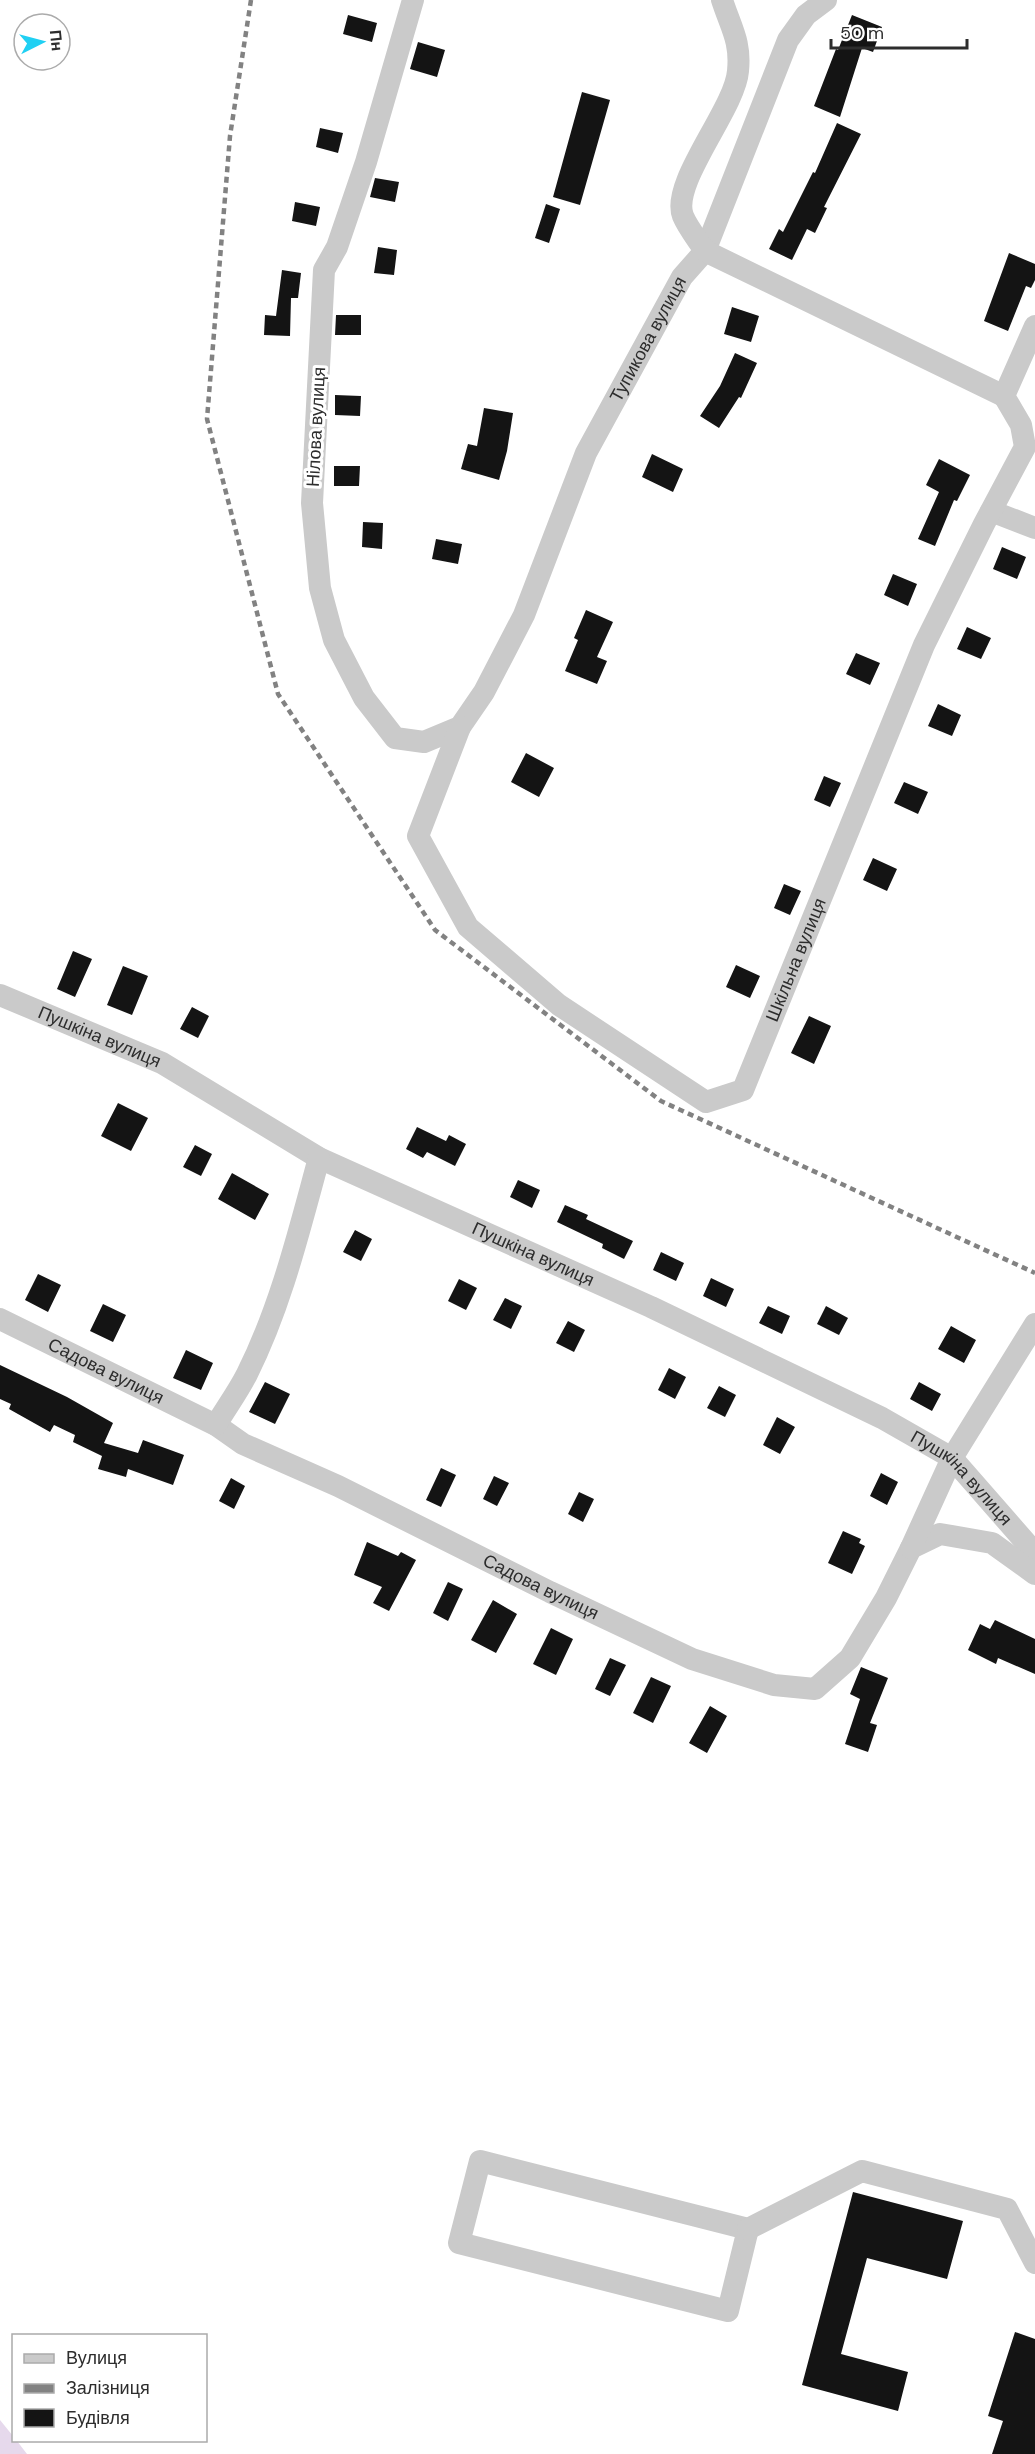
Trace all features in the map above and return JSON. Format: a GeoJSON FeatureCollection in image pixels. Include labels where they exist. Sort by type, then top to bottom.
{"type":"FeatureCollection","features":[{"type":"Feature","properties":{"kind":"street","name":"Нілова вулиця"},"geometry":{"type":"LineString","coordinates":[[413,0],[366,162],[337,246],[324,270],[312,503],[320,588],[334,640],[363,698],[395,738],[424,742],[459,727]]}},
{"type":"Feature","properties":{"kind":"street"},"geometry":{"type":"LineString","coordinates":[[722,0],[739,44],[738,74],[722,115],[697,158],[684,188],[682,214],[705,252],[1004,396],[1035,326]]}},
{"type":"Feature","properties":{"kind":"street","name":"Тупикова вулиця"},"geometry":{"type":"LineString","coordinates":[[459,727],[484,692],[524,615],[586,453],[682,277],[705,252],[788,40],[806,15],[826,0]]}},
{"type":"Feature","properties":{"kind":"street","name":"Шкільна вулиця"},"geometry":{"type":"LineString","coordinates":[[459,727],[418,836],[468,927],[559,1005],[706,1102],[743,1090],[924,645],[1025,447],[1021,425],[1004,396]]}},
{"type":"Feature","properties":{"kind":"street"},"geometry":{"type":"LineString","coordinates":[[991,511],[1035,528]]}},
{"type":"Feature","properties":{"kind":"street","name":"Пушкіна вулиця"},"geometry":{"type":"LineString","coordinates":[[0,995],[162,1063],[319,1158],[651,1307],[882,1418],[952,1458],[1035,1553]]}},
{"type":"Feature","properties":{"kind":"street"},"geometry":{"type":"LineString","coordinates":[[216,1425],[246,1376],[270,1322],[319,1158]]}},
{"type":"Feature","properties":{"kind":"street","name":"Садова вулиця"},"geometry":{"type":"LineString","coordinates":[[0,1318],[216,1425],[243,1444],[338,1486],[550,1592],[692,1659],[774,1685],[815,1689],[850,1658],[886,1598],[952,1458],[1035,1324]]}},
{"type":"Feature","properties":{"kind":"street"},"geometry":{"type":"LineString","coordinates":[[911,1548],[940,1534],[992,1543],[1035,1574]]}},
{"type":"Feature","properties":{"kind":"street"},"geometry":{"type":"LineString","coordinates":[[748,2229],[728,2311],[459,2243],[480,2161],[748,2229],[862,2171],[1007,2208],[1035,2264]]}},
{"type":"Feature","properties":{"kind":"shaded area"},"geometry":{"type":"Polygon","coordinates":[[[0,2420],[12,2435],[12,2442],[18,2442],[27,2454],[0,2454],[0,2420]]]}},
{"type":"Feature","properties":{"kind":"building"},"geometry":{"type":"Polygon","coordinates":[[[348,15],[377,23],[372,42],[343,34],[348,15]]]}},
{"type":"Feature","properties":{"kind":"building"},"geometry":{"type":"Polygon","coordinates":[[[852,15],[882,27],[873,52],[862,48],[840,117],[814,106],[852,15]]]}},
{"type":"Feature","properties":{"kind":"building"},"geometry":{"type":"Polygon","coordinates":[[[418,42],[445,50],[437,77],[410,69],[418,42]]]}},
{"type":"Feature","properties":{"kind":"building"},"geometry":{"type":"Polygon","coordinates":[[[582,92],[610,100],[580,205],[553,197],[582,92]]]}},
{"type":"Feature","properties":{"kind":"building"},"geometry":{"type":"Polygon","coordinates":[[[837,123],[861,134],[824,207],[827,208],[815,233],[807,229],[792,260],[769,249],[779,229],[783,232],[813,172],[815,173],[837,123]]]}},
{"type":"Feature","properties":{"kind":"building"},"geometry":{"type":"Polygon","coordinates":[[[320,128],[343,133],[338,153],[316,147],[320,128]]]}},
{"type":"Feature","properties":{"kind":"building"},"geometry":{"type":"Polygon","coordinates":[[[375,178],[399,182],[395,202],[370,197],[375,178]]]}},
{"type":"Feature","properties":{"kind":"building"},"geometry":{"type":"Polygon","coordinates":[[[295,202],[320,207],[316,226],[292,221],[295,202]]]}},
{"type":"Feature","properties":{"kind":"building"},"geometry":{"type":"Polygon","coordinates":[[[546,204],[560,209],[549,243],[535,238],[546,204]]]}},
{"type":"Feature","properties":{"kind":"building"},"geometry":{"type":"Polygon","coordinates":[[[378,247],[397,250],[394,275],[374,273],[378,247]]]}},
{"type":"Feature","properties":{"kind":"building"},"geometry":{"type":"Polygon","coordinates":[[[1009,253],[1035,264],[1035,280],[1031,288],[1026,286],[1008,331],[984,321],[1009,253]]]}},
{"type":"Feature","properties":{"kind":"building"},"geometry":{"type":"Polygon","coordinates":[[[282,270],[301,273],[298,298],[291,298],[290,336],[264,335],[265,315],[276,316],[282,270]]]}},
{"type":"Feature","properties":{"kind":"building"},"geometry":{"type":"Polygon","coordinates":[[[732,307],[759,316],[751,342],[724,334],[732,307]]]}},
{"type":"Feature","properties":{"kind":"building"},"geometry":{"type":"Polygon","coordinates":[[[336,315],[361,315],[361,335],[335,335],[336,315]]]}},
{"type":"Feature","properties":{"kind":"building"},"geometry":{"type":"Polygon","coordinates":[[[735,353],[757,363],[741,398],[739,397],[719,428],[700,416],[720,386],[735,353]]]}},
{"type":"Feature","properties":{"kind":"building"},"geometry":{"type":"Polygon","coordinates":[[[335,395],[361,396],[360,416],[335,415],[335,395]]]}},
{"type":"Feature","properties":{"kind":"building"},"geometry":{"type":"Polygon","coordinates":[[[484,408],[513,413],[507,451],[499,480],[461,469],[468,444],[477,446],[484,408]]]}},
{"type":"Feature","properties":{"kind":"building"},"geometry":{"type":"Polygon","coordinates":[[[652,454],[683,469],[673,492],[642,477],[652,454]]]}},
{"type":"Feature","properties":{"kind":"building"},"geometry":{"type":"Polygon","coordinates":[[[939,459],[970,475],[957,501],[954,500],[935,546],[918,539],[939,492],[926,485],[939,459]]]}},
{"type":"Feature","properties":{"kind":"building"},"geometry":{"type":"Polygon","coordinates":[[[334,466],[360,466],[359,486],[334,486],[334,466]]]}},
{"type":"Feature","properties":{"kind":"building"},"geometry":{"type":"Polygon","coordinates":[[[363,522],[383,523],[382,549],[362,547],[363,522]]]}},
{"type":"Feature","properties":{"kind":"building"},"geometry":{"type":"Polygon","coordinates":[[[436,539],[462,544],[458,564],[432,559],[436,539]]]}},
{"type":"Feature","properties":{"kind":"building"},"geometry":{"type":"Polygon","coordinates":[[[1002,547],[1026,557],[1017,579],[993,569],[1002,547]]]}},
{"type":"Feature","properties":{"kind":"building"},"geometry":{"type":"Polygon","coordinates":[[[893,574],[917,584],[908,606],[884,595],[893,574]]]}},
{"type":"Feature","properties":{"kind":"building"},"geometry":{"type":"Polygon","coordinates":[[[586,610],[613,622],[597,657],[607,661],[597,684],[565,671],[578,640],[574,638],[586,610]]]}},
{"type":"Feature","properties":{"kind":"building"},"geometry":{"type":"Polygon","coordinates":[[[967,627],[991,638],[981,659],[957,649],[967,627]]]}},
{"type":"Feature","properties":{"kind":"building"},"geometry":{"type":"Polygon","coordinates":[[[856,653],[880,663],[870,685],[846,674],[856,653]]]}},
{"type":"Feature","properties":{"kind":"building"},"geometry":{"type":"Polygon","coordinates":[[[938,704],[961,715],[952,736],[928,726],[938,704]]]}},
{"type":"Feature","properties":{"kind":"building"},"geometry":{"type":"Polygon","coordinates":[[[526,753],[554,768],[539,797],[511,782],[526,753]]]}},
{"type":"Feature","properties":{"kind":"building"},"geometry":{"type":"Polygon","coordinates":[[[824,776],[841,783],[830,807],[814,800],[824,776]]]}},
{"type":"Feature","properties":{"kind":"building"},"geometry":{"type":"Polygon","coordinates":[[[904,782],[928,792],[918,814],[894,803],[904,782]]]}},
{"type":"Feature","properties":{"kind":"building"},"geometry":{"type":"Polygon","coordinates":[[[873,858],[897,869],[887,891],[863,880],[873,858]]]}},
{"type":"Feature","properties":{"kind":"building"},"geometry":{"type":"Polygon","coordinates":[[[784,884],[801,891],[790,915],[774,908],[784,884]]]}},
{"type":"Feature","properties":{"kind":"building"},"geometry":{"type":"Polygon","coordinates":[[[73,951],[92,959],[75,997],[57,989],[73,951]]]}},
{"type":"Feature","properties":{"kind":"building"},"geometry":{"type":"Polygon","coordinates":[[[736,965],[760,976],[750,998],[726,987],[736,965]]]}},
{"type":"Feature","properties":{"kind":"building"},"geometry":{"type":"Polygon","coordinates":[[[123,966],[148,976],[132,1015],[107,1005],[123,966]]]}},
{"type":"Feature","properties":{"kind":"building"},"geometry":{"type":"Polygon","coordinates":[[[192,1007],[209,1016],[198,1038],[180,1029],[192,1007]]]}},
{"type":"Feature","properties":{"kind":"building"},"geometry":{"type":"Polygon","coordinates":[[[809,1016],[831,1026],[814,1064],[791,1053],[809,1016]]]}},
{"type":"Feature","properties":{"kind":"building"},"geometry":{"type":"Polygon","coordinates":[[[118,1103],[148,1118],[131,1151],[101,1136],[118,1103]]]}},
{"type":"Feature","properties":{"kind":"building"},"geometry":{"type":"Polygon","coordinates":[[[417,1127],[446,1141],[449,1135],[466,1144],[455,1166],[427,1152],[423,1158],[406,1149],[417,1127]]]}},
{"type":"Feature","properties":{"kind":"building"},"geometry":{"type":"Polygon","coordinates":[[[195,1145],[212,1154],[201,1176],[183,1167],[195,1145]]]}},
{"type":"Feature","properties":{"kind":"building"},"geometry":{"type":"Polygon","coordinates":[[[232,1173],[269,1194],[255,1220],[218,1199],[232,1173]]]}},
{"type":"Feature","properties":{"kind":"building"},"geometry":{"type":"Polygon","coordinates":[[[518,1180],[540,1190],[532,1208],[510,1197],[518,1180]]]}},
{"type":"Feature","properties":{"kind":"building"},"geometry":{"type":"Polygon","coordinates":[[[565,1205],[588,1215],[586,1219],[633,1241],[624,1259],[602,1248],[603,1244],[557,1222],[565,1205]]]}},
{"type":"Feature","properties":{"kind":"building"},"geometry":{"type":"Polygon","coordinates":[[[355,1230],[372,1239],[361,1261],[343,1252],[355,1230]]]}},
{"type":"Feature","properties":{"kind":"building"},"geometry":{"type":"Polygon","coordinates":[[[661,1252],[684,1263],[676,1281],[653,1270],[661,1252]]]}},
{"type":"Feature","properties":{"kind":"building"},"geometry":{"type":"Polygon","coordinates":[[[38,1274],[61,1285],[48,1312],[25,1300],[38,1274]]]}},
{"type":"Feature","properties":{"kind":"building"},"geometry":{"type":"Polygon","coordinates":[[[711,1278],[734,1289],[726,1307],[703,1296],[711,1278]]]}},
{"type":"Feature","properties":{"kind":"building"},"geometry":{"type":"Polygon","coordinates":[[[459,1279],[477,1288],[466,1310],[448,1301],[459,1279]]]}},
{"type":"Feature","properties":{"kind":"building"},"geometry":{"type":"Polygon","coordinates":[[[505,1298],[522,1306],[511,1329],[493,1320],[505,1298]]]}},
{"type":"Feature","properties":{"kind":"building"},"geometry":{"type":"Polygon","coordinates":[[[103,1304],[126,1315],[113,1342],[90,1331],[103,1304]]]}},
{"type":"Feature","properties":{"kind":"building"},"geometry":{"type":"Polygon","coordinates":[[[768,1306],[790,1316],[782,1334],[759,1323],[768,1306]]]}},
{"type":"Feature","properties":{"kind":"building"},"geometry":{"type":"Polygon","coordinates":[[[826,1306],[848,1318],[839,1335],[817,1324],[826,1306]]]}},
{"type":"Feature","properties":{"kind":"building"},"geometry":{"type":"Polygon","coordinates":[[[568,1321],[585,1330],[574,1352],[556,1343],[568,1321]]]}},
{"type":"Feature","properties":{"kind":"building"},"geometry":{"type":"Polygon","coordinates":[[[951,1326],[976,1340],[964,1363],[938,1349],[951,1326]]]}},
{"type":"Feature","properties":{"kind":"building"},"geometry":{"type":"Polygon","coordinates":[[[186,1350],[213,1363],[201,1390],[173,1378],[186,1350]]]}},
{"type":"Feature","properties":{"kind":"building"},"geometry":{"type":"Polygon","coordinates":[[[0,1365],[67,1397],[113,1423],[104,1443],[138,1453],[143,1440],[184,1455],[173,1485],[128,1469],[126,1477],[98,1469],[102,1456],[73,1442],[75,1435],[54,1425],[50,1432],[9,1409],[11,1404],[0,1399],[0,1365]]]}},
{"type":"Feature","properties":{"kind":"building"},"geometry":{"type":"Polygon","coordinates":[[[669,1368],[686,1377],[675,1399],[658,1390],[669,1368]]]}},
{"type":"Feature","properties":{"kind":"building"},"geometry":{"type":"Polygon","coordinates":[[[265,1382],[290,1394],[275,1424],[249,1412],[265,1382]]]}},
{"type":"Feature","properties":{"kind":"building"},"geometry":{"type":"Polygon","coordinates":[[[919,1382],[941,1394],[932,1411],[910,1399],[919,1382]]]}},
{"type":"Feature","properties":{"kind":"building"},"geometry":{"type":"Polygon","coordinates":[[[719,1386],[736,1395],[725,1417],[707,1408],[719,1386]]]}},
{"type":"Feature","properties":{"kind":"building"},"geometry":{"type":"Polygon","coordinates":[[[777,1417],[795,1427],[780,1454],[763,1445],[777,1417]]]}},
{"type":"Feature","properties":{"kind":"building"},"geometry":{"type":"Polygon","coordinates":[[[441,1468],[456,1475],[441,1507],[426,1500],[441,1468]]]}},
{"type":"Feature","properties":{"kind":"building"},"geometry":{"type":"Polygon","coordinates":[[[881,1473],[898,1482],[887,1505],[870,1496],[881,1473]]]}},
{"type":"Feature","properties":{"kind":"building"},"geometry":{"type":"Polygon","coordinates":[[[494,1476],[509,1483],[497,1506],[483,1499],[494,1476]]]}},
{"type":"Feature","properties":{"kind":"building"},"geometry":{"type":"Polygon","coordinates":[[[231,1478],[245,1486],[234,1509],[219,1501],[231,1478]]]}},
{"type":"Feature","properties":{"kind":"building"},"geometry":{"type":"Polygon","coordinates":[[[579,1492],[594,1499],[583,1522],[568,1514],[579,1492]]]}},
{"type":"Feature","properties":{"kind":"building"},"geometry":{"type":"Polygon","coordinates":[[[843,1531],[861,1539],[859,1543],[865,1546],[852,1574],[828,1563],[843,1531]]]}},
{"type":"Feature","properties":{"kind":"building"},"geometry":{"type":"Polygon","coordinates":[[[367,1542],[398,1556],[401,1552],[416,1560],[389,1611],[373,1603],[382,1587],[354,1575],[367,1542]]]}},
{"type":"Feature","properties":{"kind":"building"},"geometry":{"type":"Polygon","coordinates":[[[448,1582],[463,1589],[448,1621],[433,1613],[448,1582]]]}},
{"type":"Feature","properties":{"kind":"building"},"geometry":{"type":"Polygon","coordinates":[[[493,1600],[517,1614],[496,1653],[471,1640],[493,1600]]]}},
{"type":"Feature","properties":{"kind":"building"},"geometry":{"type":"Polygon","coordinates":[[[995,1620],[1035,1639],[1035,1674],[998,1658],[996,1664],[968,1650],[980,1624],[990,1629],[995,1620]]]}},
{"type":"Feature","properties":{"kind":"building"},"geometry":{"type":"Polygon","coordinates":[[[551,1628],[573,1639],[556,1675],[533,1664],[551,1628]]]}},
{"type":"Feature","properties":{"kind":"building"},"geometry":{"type":"Polygon","coordinates":[[[610,1658],[626,1665],[610,1696],[595,1689],[610,1658]]]}},
{"type":"Feature","properties":{"kind":"building"},"geometry":{"type":"Polygon","coordinates":[[[861,1667],[888,1678],[870,1723],[877,1725],[868,1752],[845,1744],[860,1699],[850,1694],[861,1667]]]}},
{"type":"Feature","properties":{"kind":"building"},"geometry":{"type":"Polygon","coordinates":[[[651,1677],[671,1686],[653,1723],[633,1713],[651,1677]]]}},
{"type":"Feature","properties":{"kind":"building"},"geometry":{"type":"Polygon","coordinates":[[[710,1706],[727,1716],[707,1753],[689,1743],[710,1706]]]}},
{"type":"Feature","properties":{"kind":"building"},"geometry":{"type":"Polygon","coordinates":[[[853,2192],[963,2221],[947,2279],[867,2258],[841,2354],[908,2372],[898,2411],[802,2385],[853,2192]]]}},
{"type":"Feature","properties":{"kind":"building"},"geometry":{"type":"Polygon","coordinates":[[[1015,2332],[1035,2339],[1035,2454],[992,2454],[1003,2421],[988,2416],[1015,2332]]]}},
{"type":"Feature","properties":{"kind":"railway"},"geometry":{"type":"LineString","coordinates":[[251,0],[230,136],[207,419],[278,694],[435,930],[661,1101],[1035,1273]]}}]}
